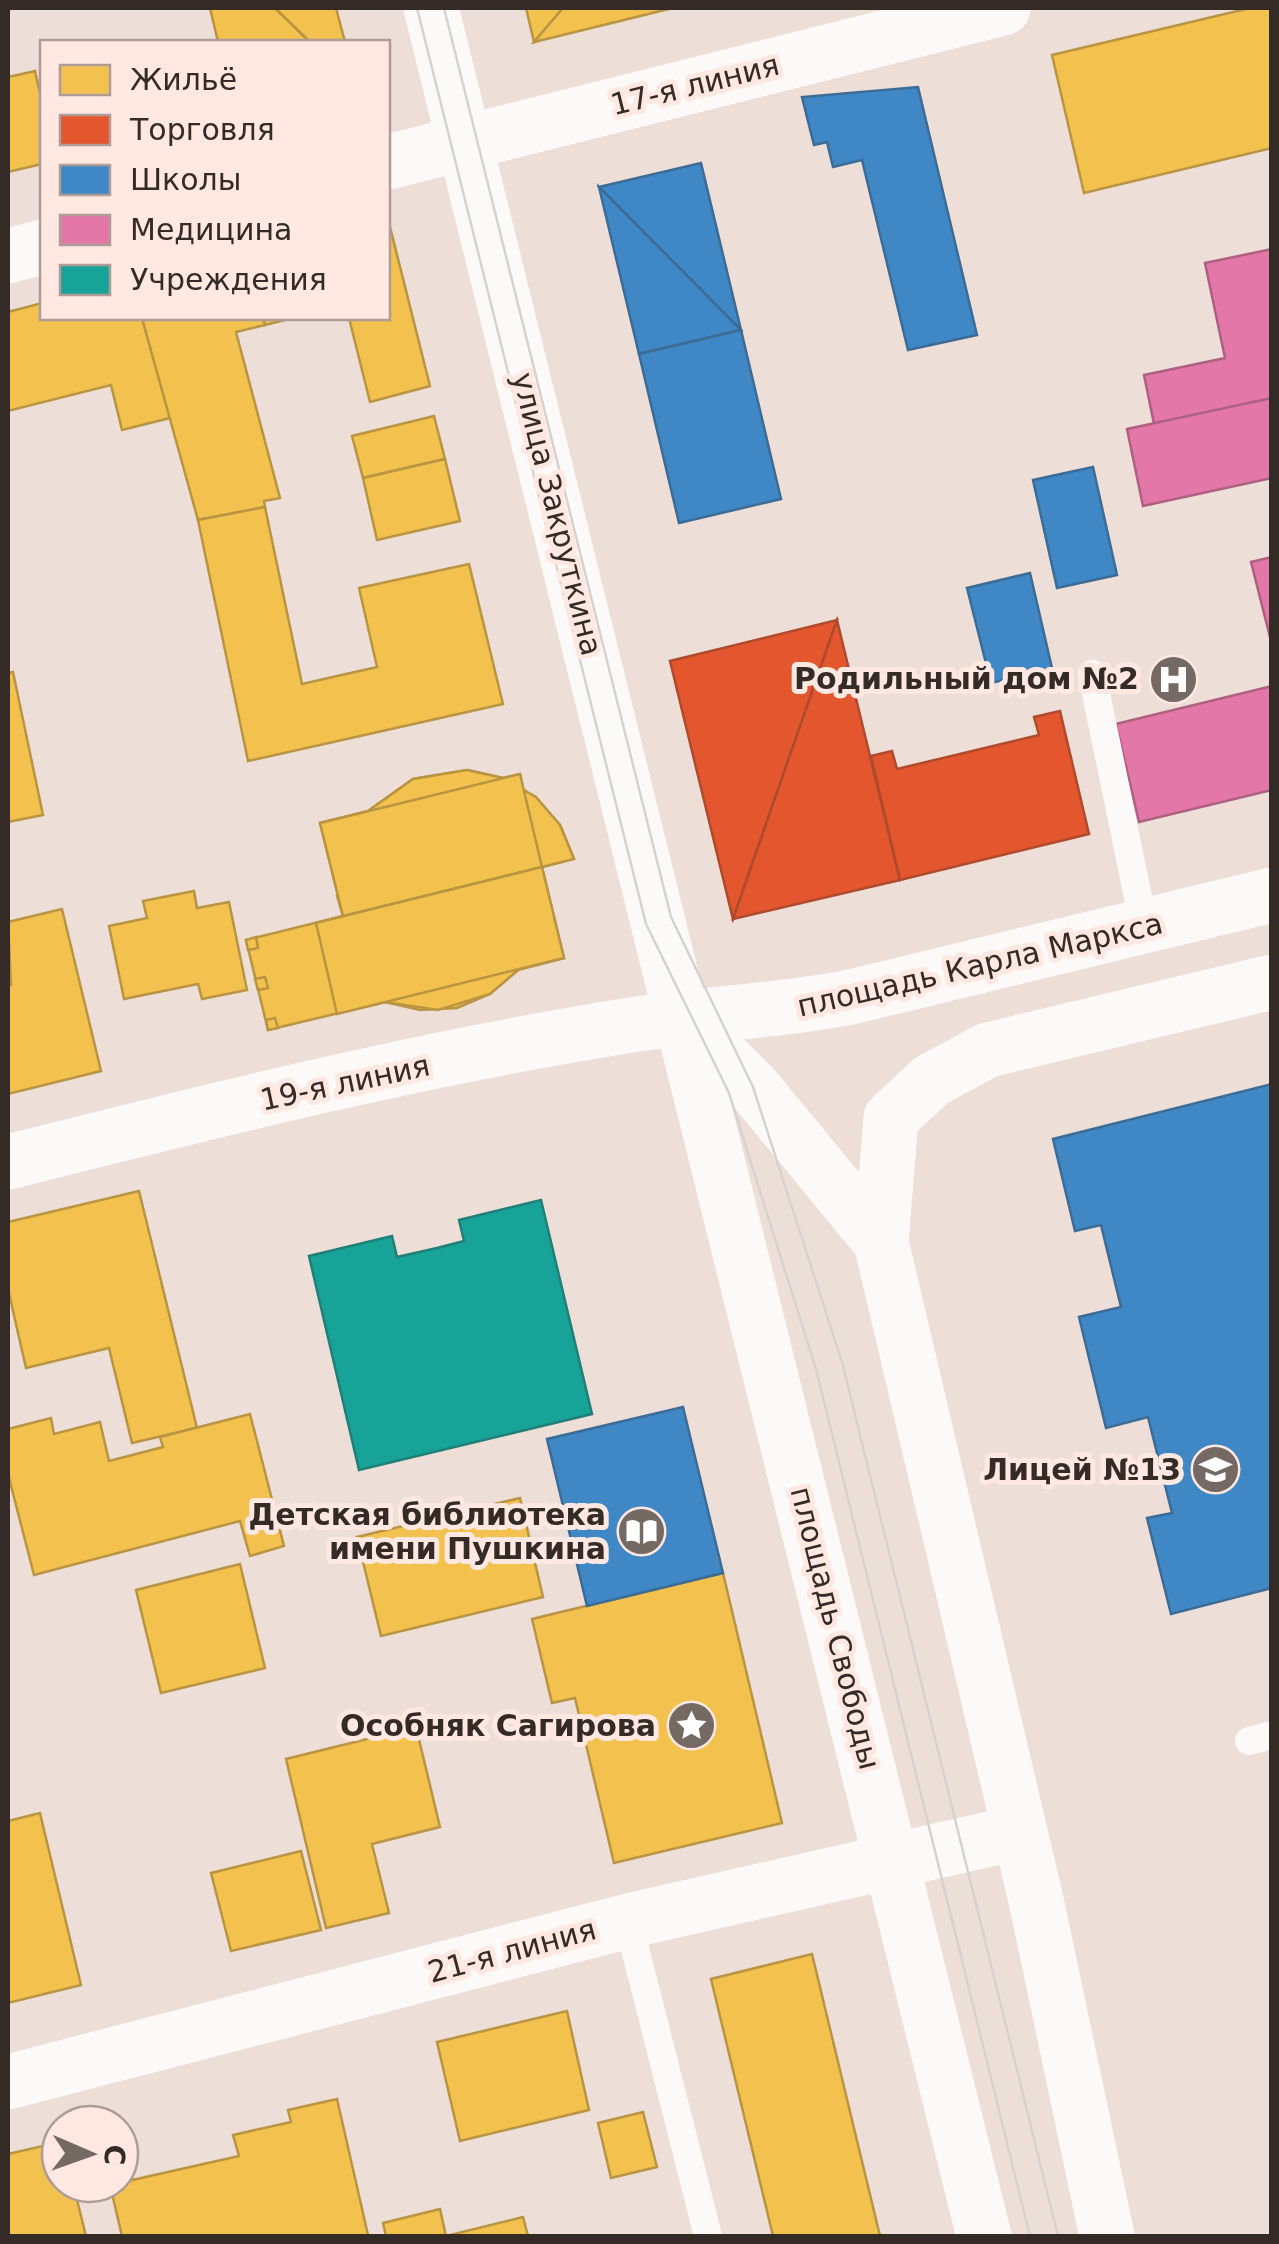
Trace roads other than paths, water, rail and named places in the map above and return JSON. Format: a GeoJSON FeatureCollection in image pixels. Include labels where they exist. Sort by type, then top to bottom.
{"type":"FeatureCollection","features":[{"type":"Feature","properties":{"kind":"street","name":"улица Закруткина"},"geometry":{"type":"LineString","coordinates":[[431,8],[685,1020]]}},
{"type":"Feature","properties":{"kind":"street","name":"17-я линия"},"geometry":{"type":"LineString","coordinates":[[390,162],[1003,8]]}},
{"type":"Feature","properties":{"kind":"street"},"geometry":{"type":"LineString","coordinates":[[8,256],[40,248]]}},
{"type":"Feature","properties":{"kind":"street","name":"площадь Карла Маркса"},"geometry":{"type":"LineString","coordinates":[[685,1020],[785,1010],[852,998],[1272,895]]}},
{"type":"Feature","properties":{"kind":"street"},"geometry":{"type":"LineString","coordinates":[[1107,2236],[1020,1832],[881,1242],[891,1118],[932,1080],[988,1050],[1272,982]]}},
{"type":"Feature","properties":{"kind":"street","name":"19-я линия"},"geometry":{"type":"LineString","coordinates":[[8,1162],[210,1112],[515,1048],[627,1025],[685,1020]]}},
{"type":"Feature","properties":{"kind":"street"},"geometry":{"type":"LineString","coordinates":[[685,1020],[753,1087],[881,1242]]}},
{"type":"Feature","properties":{"kind":"street","name":"площадь Свободы"},"geometry":{"type":"LineString","coordinates":[[685,1020],[984,2236]]}},
{"type":"Feature","properties":{"kind":"street","name":"21-я линия"},"geometry":{"type":"LineString","coordinates":[[8,2082],[628,1921],[1020,1832]]}},
{"type":"Feature","properties":{"kind":"lane"},"geometry":{"type":"LineString","coordinates":[[1092,674],[1144,926]]}},
{"type":"Feature","properties":{"kind":"lane"},"geometry":{"type":"LineString","coordinates":[[628,1921],[708,2236]]}},
{"type":"Feature","properties":{"kind":"tram line"},"geometry":{"type":"LineString","coordinates":[[417,8],[646,924],[729,1093],[816,1369],[1030,2236]]}},
{"type":"Feature","properties":{"kind":"tram line"},"geometry":{"type":"LineString","coordinates":[[444,8],[671,917],[753,1087],[842,1362],[1058,2236]]}},
{"type":"Feature","properties":{"kind":"place","name":"Родильный дом №2"},"geometry":{"type":"Point","coordinates":[1174,679]}},
{"type":"Feature","properties":{"kind":"place","name":"Лицей №13"},"geometry":{"type":"Point","coordinates":[1216,1470]}},
{"type":"Feature","properties":{"kind":"place","name":"Детская библиотека имени Пушкина"},"geometry":{"type":"Point","coordinates":[641,1532]}},
{"type":"Feature","properties":{"kind":"place","name":"Особняк Сагирова"},"geometry":{"type":"Point","coordinates":[691,1726]}}]}
